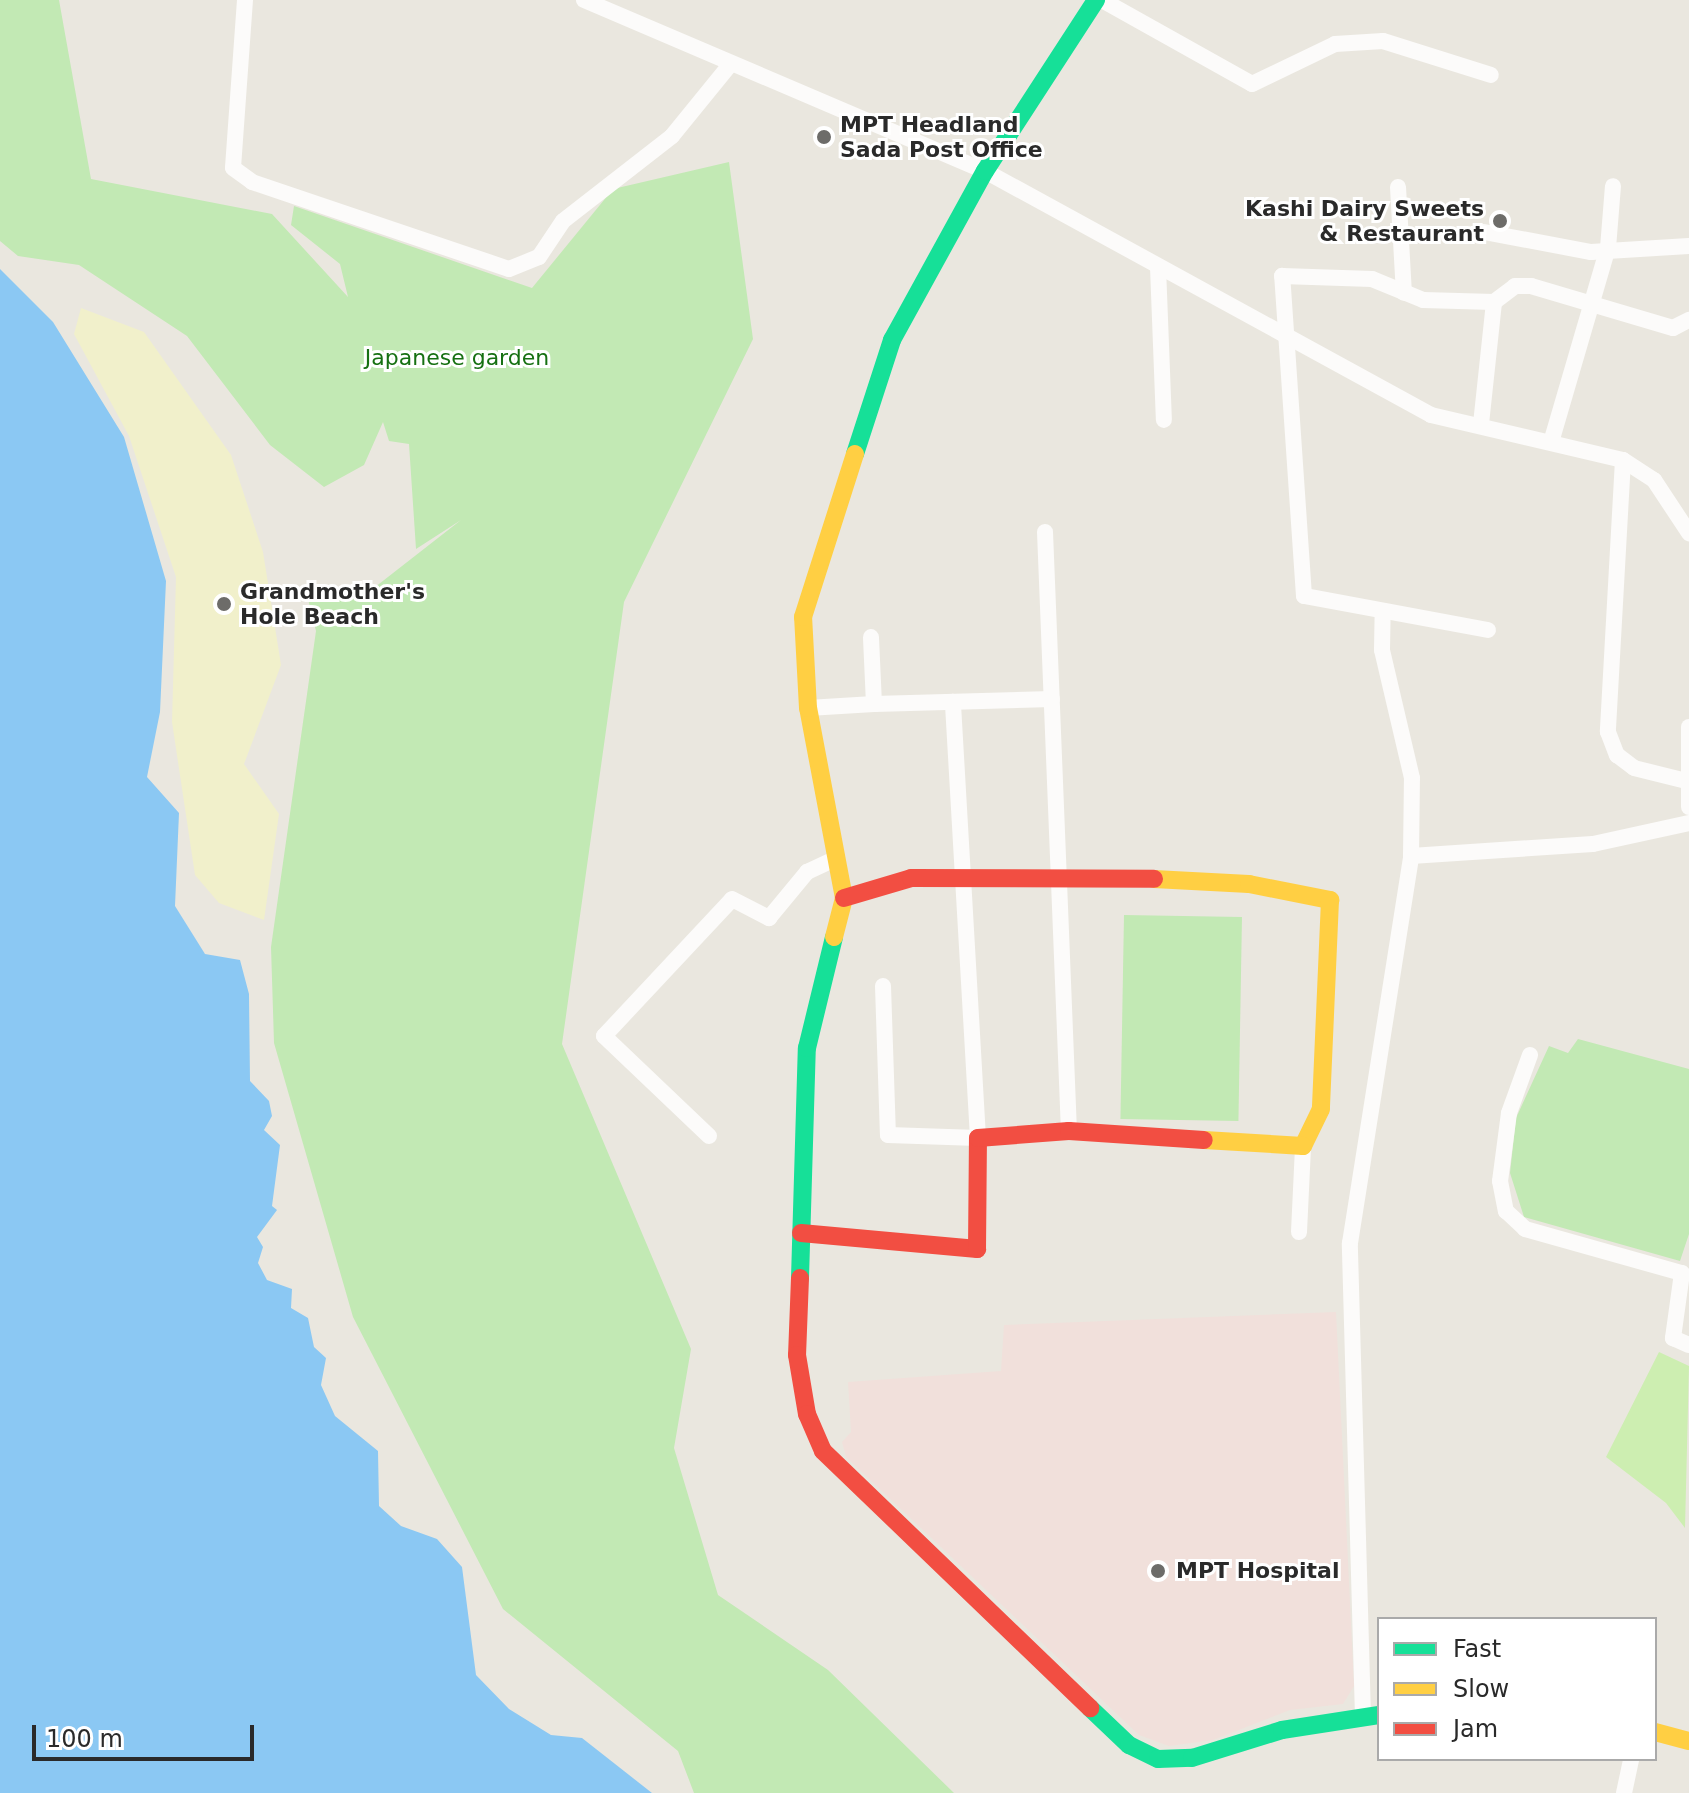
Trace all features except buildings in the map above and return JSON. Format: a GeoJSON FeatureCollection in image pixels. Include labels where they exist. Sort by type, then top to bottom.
{"type":"FeatureCollection","features":[{"type":"Feature","properties":{"kind":"street"},"geometry":{"type":"LineString","coordinates":[[245,0],[233,168],[252,182],[509,269],[539,257],[563,221],[672,136],[728,67]]}},
{"type":"Feature","properties":{"kind":"street"},"geometry":{"type":"LineString","coordinates":[[584,0],[728,67],[985,171],[1431,415],[1552,439],[1623,460],[1654,480],[1689,533]]}},
{"type":"Feature","properties":{"kind":"street"},"geometry":{"type":"LineString","coordinates":[[1383,611],[1382,650],[1412,778],[1411,856],[1350,1243],[1371,1716],[1282,1730],[1192,1758],[1158,1759],[1129,1745],[823,1451],[807,1414],[797,1355],[807,1048],[844,898],[808,708],[803,617],[851,455],[892,340],[985,171],[1099,0],[1252,84],[1335,44],[1383,41],[1491,75]]}},
{"type":"Feature","properties":{"kind":"street"},"geometry":{"type":"LineString","coordinates":[[1552,439],[1608,248],[1613,186]]}},
{"type":"Feature","properties":{"kind":"street"},"geometry":{"type":"LineString","coordinates":[[1398,187],[1404,293]]}},
{"type":"Feature","properties":{"kind":"street"},"geometry":{"type":"LineString","coordinates":[[1484,232],[1591,252],[1608,248],[1689,246]]}},
{"type":"Feature","properties":{"kind":"street"},"geometry":{"type":"LineString","coordinates":[[1158,267],[1164,420]]}},
{"type":"Feature","properties":{"kind":"street"},"geometry":{"type":"LineString","coordinates":[[1488,630],[1304,596],[1290,337],[1282,276],[1372,279],[1404,293],[1494,302],[1515,286],[1591,298],[1673,328],[1689,320]]}},
{"type":"Feature","properties":{"kind":"street"},"geometry":{"type":"LineString","coordinates":[[1481,424],[1494,302]]}},
{"type":"Feature","properties":{"kind":"street"},"geometry":{"type":"LineString","coordinates":[[1623,460],[1608,732],[1617,755],[1634,768],[1686,781]]}},
{"type":"Feature","properties":{"kind":"street"},"geometry":{"type":"LineString","coordinates":[[1045,532],[1062,875],[1069,1131]]}},
{"type":"Feature","properties":{"kind":"street"},"geometry":{"type":"LineString","coordinates":[[871,637],[874,704]]}},
{"type":"Feature","properties":{"kind":"street"},"geometry":{"type":"LineString","coordinates":[[808,708],[1052,699]]}},
{"type":"Feature","properties":{"kind":"street"},"geometry":{"type":"LineString","coordinates":[[801,1233],[977,1249],[978,1138],[968,879],[953,702]]}},
{"type":"Feature","properties":{"kind":"street"},"geometry":{"type":"LineString","coordinates":[[1689,727],[1686,781],[1689,807]]}},
{"type":"Feature","properties":{"kind":"street"},"geometry":{"type":"LineString","coordinates":[[1411,856],[1593,844],[1689,823]]}},
{"type":"Feature","properties":{"kind":"street"},"geometry":{"type":"LineString","coordinates":[[709,1136],[604,1036],[732,899],[769,918],[807,872],[837,858]]}},
{"type":"Feature","properties":{"kind":"street"},"geometry":{"type":"LineString","coordinates":[[844,898],[879,882],[1062,875],[1249,884],[1330,900],[1321,1109],[1303,1146],[1299,1232]]}},
{"type":"Feature","properties":{"kind":"street"},"geometry":{"type":"LineString","coordinates":[[883,986],[888,1135],[978,1138],[1069,1131],[1303,1146]]}},
{"type":"Feature","properties":{"kind":"street"},"geometry":{"type":"LineString","coordinates":[[1530,1055],[1509,1113],[1500,1181],[1506,1211],[1525,1229],[1682,1273]]}},
{"type":"Feature","properties":{"kind":"street"},"geometry":{"type":"LineString","coordinates":[[1689,1257],[1682,1273],[1673,1338],[1689,1345]]}},
{"type":"Feature","properties":{"kind":"street"},"geometry":{"type":"LineString","coordinates":[[1657,1733],[1689,1741]]}},
{"type":"Feature","properties":{"kind":"street"},"geometry":{"type":"LineString","coordinates":[[1624,1793],[1631,1761]]}},
{"type":"Feature","properties":{"kind":"shaded area","name":"MPT Hospital"},"geometry":{"type":"Polygon","coordinates":[[[1336,1312],[1354,1686],[1343,1704],[1290,1710],[1213,1740],[1169,1746],[1139,1735],[846,1457],[842,1442],[851,1432],[848,1382],[1001,1371],[1004,1325],[1336,1312]]]}},
{"type":"Feature","properties":{"kind":"green space","name":"Japanese garden"},"geometry":{"type":"Polygon","coordinates":[[[0,0],[59,0],[91,179],[272,214],[348,297],[340,264],[291,225],[294,206],[532,288],[613,189],[729,162],[753,339],[624,602],[562,1044],[691,1349],[674,1448],[718,1595],[828,1670],[954,1793],[694,1793],[678,1751],[503,1609],[353,1317],[274,1043],[271,947],[316,631],[308,599],[370,591],[461,520],[416,549],[409,444],[389,441],[383,422],[364,465],[324,487],[270,445],[187,336],[79,265],[18,256],[0,241],[0,0]]]}},
{"type":"Feature","properties":{"kind":"green space"},"geometry":{"type":"Polygon","coordinates":[[[1124,915],[1242,917],[1238,1121],[1120,1119],[1124,915]]]}},
{"type":"Feature","properties":{"kind":"green space"},"geometry":{"type":"Polygon","coordinates":[[[1578,1039],[1689,1069],[1689,1234],[1680,1261],[1524,1217],[1510,1173],[1516,1118],[1549,1046],[1568,1053],[1578,1039]]]}},
{"type":"Feature","properties":{"kind":"green space"},"geometry":{"type":"Polygon","coordinates":[[[1659,1352],[1689,1366],[1685,1528],[1666,1503],[1606,1457],[1659,1352]]]}},
{"type":"Feature","properties":{"kind":"sand","name":"Grandmother's Hole Beach"},"geometry":{"type":"Polygon","coordinates":[[[81,308],[144,332],[231,455],[263,552],[281,665],[244,764],[279,814],[264,920],[219,903],[195,875],[172,722],[176,577],[129,436],[74,334],[81,308]]]}},
{"type":"Feature","properties":{"kind":"water"},"geometry":{"type":"Polygon","coordinates":[[[0,269],[53,322],[124,437],[166,581],[160,712],[147,777],[179,813],[175,906],[205,954],[240,960],[249,994],[250,1081],[269,1101],[272,1116],[264,1130],[280,1145],[272,1206],[277,1210],[257,1237],[263,1247],[258,1263],[267,1280],[292,1289],[291,1308],[308,1318],[314,1347],[326,1358],[321,1385],[335,1416],[378,1451],[379,1506],[401,1526],[437,1539],[462,1567],[476,1675],[509,1709],[551,1735],[582,1738],[652,1793],[0,1793],[0,269]]]}},
{"type":"Feature","properties":{"kind":"traffic: fast"},"geometry":{"type":"LineString","coordinates":[[855,454],[892,340],[985,171],[1096,0]]}},
{"type":"Feature","properties":{"kind":"traffic: fast"},"geometry":{"type":"LineString","coordinates":[[800,1278],[807,1048],[834,937]]}},
{"type":"Feature","properties":{"kind":"traffic: fast"},"geometry":{"type":"LineString","coordinates":[[1090,1708],[1129,1745],[1158,1759],[1192,1758],[1282,1730],[1377,1715]]}},
{"type":"Feature","properties":{"kind":"traffic: slow"},"geometry":{"type":"LineString","coordinates":[[834,937],[844,898],[808,708],[803,617],[855,454]]}},
{"type":"Feature","properties":{"kind":"traffic: slow"},"geometry":{"type":"LineString","coordinates":[[1154,879],[1249,884],[1330,900],[1321,1109],[1303,1146],[1204,1140]]}},
{"type":"Feature","properties":{"kind":"traffic: slow"},"geometry":{"type":"LineString","coordinates":[[1657,1733],[1689,1741]]}},
{"type":"Feature","properties":{"kind":"traffic: jam"},"geometry":{"type":"LineString","coordinates":[[844,898],[911,878],[1154,879]]}},
{"type":"Feature","properties":{"kind":"traffic: jam"},"geometry":{"type":"LineString","coordinates":[[801,1233],[977,1249],[978,1138],[1069,1131],[1204,1140]]}},
{"type":"Feature","properties":{"kind":"traffic: jam"},"geometry":{"type":"LineString","coordinates":[[800,1278],[797,1355],[807,1414],[823,1451],[1090,1708]]}},
{"type":"Feature","properties":{"kind":"place","name":"MPT Headland Sada Post Office"},"geometry":{"type":"Point","coordinates":[824,137]}},
{"type":"Feature","properties":{"kind":"place","name":"Kashi Dairy Sweets & Restaurant"},"geometry":{"type":"Point","coordinates":[1500,221]}},
{"type":"Feature","properties":{"kind":"place","name":"Grandmother's Hole Beach"},"geometry":{"type":"Point","coordinates":[224,604]}},
{"type":"Feature","properties":{"kind":"place","name":"MPT Hospital"},"geometry":{"type":"Point","coordinates":[1158,1571]}}]}
